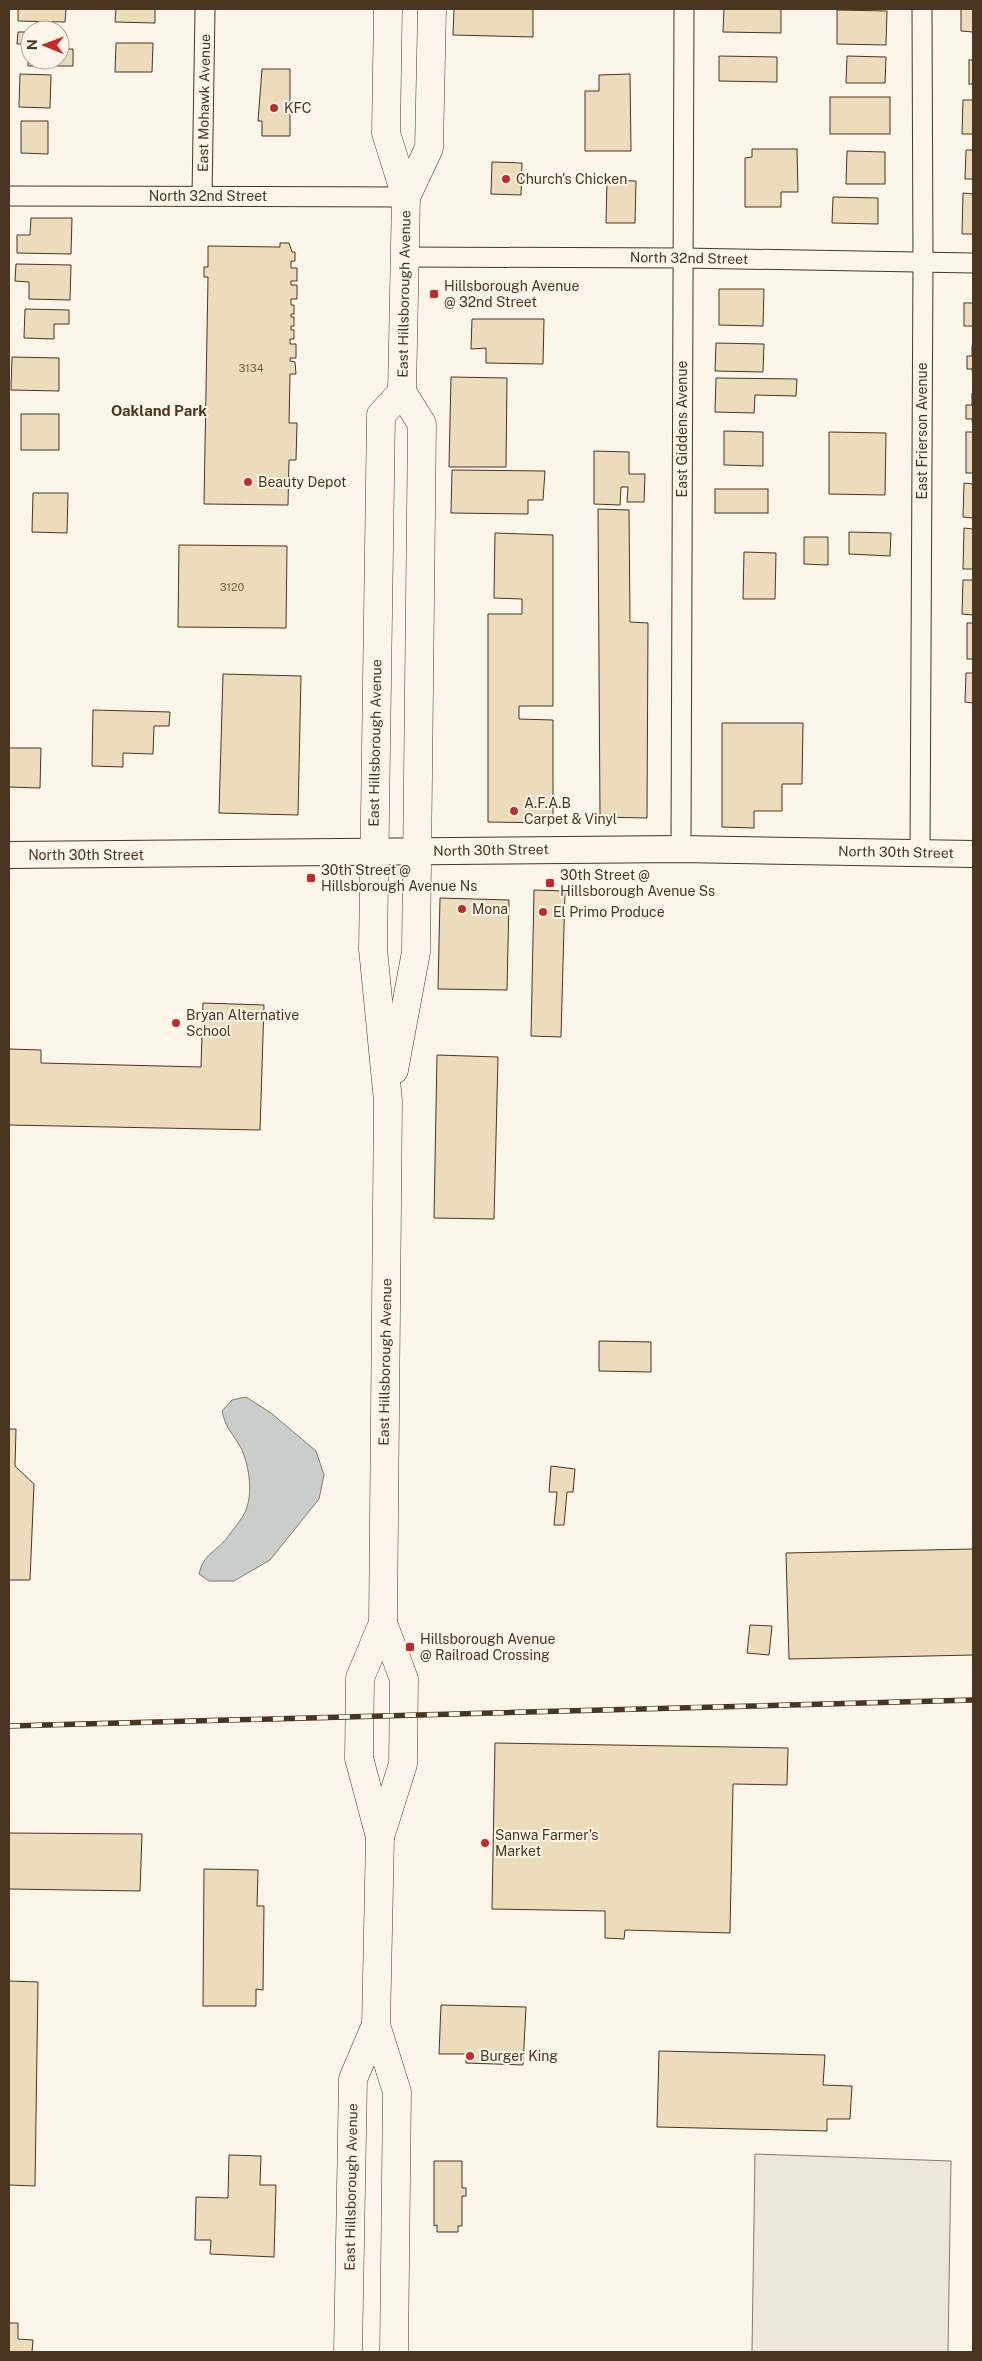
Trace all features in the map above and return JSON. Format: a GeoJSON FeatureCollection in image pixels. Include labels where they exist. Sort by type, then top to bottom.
{"type":"FeatureCollection","features":[{"type":"Feature","properties":{"kind":"main road","name":"East Hillsborough Avenue"},"geometry":{"type":"LineString","coordinates":[[388,9],[386,133],[406,197],[402,392],[422,424],[416,952],[388,1101]]}},
{"type":"Feature","properties":{"kind":"main road","name":"East Hillsborough Avenue"},"geometry":{"type":"LineString","coordinates":[[406,197],[429,148],[432,9]]}},
{"type":"Feature","properties":{"kind":"main road","name":"East Hillsborough Avenue"},"geometry":{"type":"LineString","coordinates":[[380,1838],[403,1764],[404,1679],[383,1623],[388,1101],[373,949],[373,853],[381,415],[402,392]]}},
{"type":"Feature","properties":{"kind":"main road","name":"East Hillsborough Avenue"},"geometry":{"type":"LineString","coordinates":[[383,1623],[360,1678],[359,1758],[380,1838],[376,2026],[397,2092],[394,2352]]}},
{"type":"Feature","properties":{"kind":"main road","name":"East Hillsborough Avenue"},"geometry":{"type":"LineString","coordinates":[[348,2352],[353,2079],[376,2026]]}},
{"type":"Feature","properties":{"kind":"street","name":"East Mohawk Avenue"},"geometry":{"type":"LineString","coordinates":[[202,196],[205,9]]}},
{"type":"Feature","properties":{"kind":"street","name":"East Giddens Avenue"},"geometry":{"type":"LineString","coordinates":[[681,849],[684,9]]}},
{"type":"Feature","properties":{"kind":"street","name":"East Frierson Avenue"},"geometry":{"type":"LineString","coordinates":[[920,853],[923,262],[922,9]]}},
{"type":"Feature","properties":{"kind":"street","name":"North 32nd Street"},"geometry":{"type":"LineString","coordinates":[[9,196],[406,197]]}},
{"type":"Feature","properties":{"kind":"street","name":"North 32nd Street"},"geometry":{"type":"LineString","coordinates":[[405,257],[683,258],[973,263]]}},
{"type":"Feature","properties":{"kind":"street","name":"North 30th Street"},"geometry":{"type":"LineString","coordinates":[[9,855],[681,849],[973,854]]}},
{"type":"Feature","properties":{"kind":"shaded area"},"geometry":{"type":"Polygon","coordinates":[[[246,1397],[271,1413],[316,1451],[324,1475],[319,1499],[270,1560],[234,1581],[209,1581],[199,1574],[201,1567],[210,1554],[223,1543],[237,1525],[243,1516],[249,1500],[250,1482],[247,1464],[241,1448],[226,1423],[222,1411],[232,1400],[246,1397]]]}},
{"type":"Feature","properties":{"kind":"shaded area"},"geometry":{"type":"Polygon","coordinates":[[[755,2154],[951,2161],[948,2352],[752,2352],[755,2154]]]}},
{"type":"Feature","properties":{"kind":"building"},"geometry":{"type":"Polygon","coordinates":[[[18,9],[66,9],[65,20],[18,21],[18,9]]]}},
{"type":"Feature","properties":{"kind":"building"},"geometry":{"type":"Polygon","coordinates":[[[116,9],[155,9],[155,23],[115,22],[116,9]]]}},
{"type":"Feature","properties":{"kind":"building"},"geometry":{"type":"Polygon","coordinates":[[[454,9],[533,9],[533,37],[453,35],[454,9]]]}},
{"type":"Feature","properties":{"kind":"building"},"geometry":{"type":"Polygon","coordinates":[[[724,9],[781,9],[781,33],[723,32],[724,9]]]}},
{"type":"Feature","properties":{"kind":"building"},"geometry":{"type":"Polygon","coordinates":[[[961,9],[973,9],[973,32],[961,31],[961,9]]]}},
{"type":"Feature","properties":{"kind":"building"},"geometry":{"type":"Polygon","coordinates":[[[837,10],[887,11],[886,45],[837,44],[837,10]]]}},
{"type":"Feature","properties":{"kind":"building"},"geometry":{"type":"Polygon","coordinates":[[[18,32],[20,32],[20,44],[17,44],[18,32]]]}},
{"type":"Feature","properties":{"kind":"building"},"geometry":{"type":"Polygon","coordinates":[[[116,43],[153,43],[152,72],[115,72],[116,43]]]}},
{"type":"Feature","properties":{"kind":"building"},"geometry":{"type":"Polygon","coordinates":[[[70,49],[73,49],[73,66],[70,66],[70,49]]]}},
{"type":"Feature","properties":{"kind":"building"},"geometry":{"type":"Polygon","coordinates":[[[719,56],[777,57],[777,82],[719,81],[719,56]]]}},
{"type":"Feature","properties":{"kind":"building"},"geometry":{"type":"Polygon","coordinates":[[[847,56],[886,57],[885,83],[846,83],[847,56]]]}},
{"type":"Feature","properties":{"kind":"building"},"geometry":{"type":"Polygon","coordinates":[[[969,60],[973,60],[973,84],[969,84],[969,60]]]}},
{"type":"Feature","properties":{"kind":"building","name":"KFC"},"geometry":{"type":"Polygon","coordinates":[[[262,69],[290,69],[290,136],[262,136],[262,121],[258,121],[262,69]]]}},
{"type":"Feature","properties":{"kind":"building"},"geometry":{"type":"Polygon","coordinates":[[[20,74],[51,75],[50,108],[19,107],[20,74]]]}},
{"type":"Feature","properties":{"kind":"building"},"geometry":{"type":"Polygon","coordinates":[[[630,74],[631,151],[585,151],[585,91],[599,91],[599,75],[630,74]]]}},
{"type":"Feature","properties":{"kind":"building"},"geometry":{"type":"Polygon","coordinates":[[[830,97],[890,97],[890,134],[830,134],[830,97]]]}},
{"type":"Feature","properties":{"kind":"building"},"geometry":{"type":"Polygon","coordinates":[[[963,100],[973,100],[973,134],[962,134],[963,100]]]}},
{"type":"Feature","properties":{"kind":"building"},"geometry":{"type":"Polygon","coordinates":[[[21,121],[48,121],[48,154],[21,153],[21,121]]]}},
{"type":"Feature","properties":{"kind":"building"},"geometry":{"type":"Polygon","coordinates":[[[752,149],[797,149],[798,192],[781,192],[781,207],[745,207],[745,158],[752,157],[752,149]]]}},
{"type":"Feature","properties":{"kind":"building"},"geometry":{"type":"Polygon","coordinates":[[[966,150],[973,150],[973,179],[965,179],[966,150]]]}},
{"type":"Feature","properties":{"kind":"building"},"geometry":{"type":"Polygon","coordinates":[[[847,151],[885,152],[885,184],[846,184],[847,151]]]}},
{"type":"Feature","properties":{"kind":"building","name":"Church's Chicken"},"geometry":{"type":"Polygon","coordinates":[[[492,162],[522,163],[521,195],[491,194],[492,162]]]}},
{"type":"Feature","properties":{"kind":"building"},"geometry":{"type":"Polygon","coordinates":[[[607,180],[636,181],[635,223],[606,223],[607,180]]]}},
{"type":"Feature","properties":{"kind":"building"},"geometry":{"type":"Polygon","coordinates":[[[963,193],[973,194],[973,234],[962,234],[963,193]]]}},
{"type":"Feature","properties":{"kind":"building"},"geometry":{"type":"Polygon","coordinates":[[[833,197],[878,198],[878,224],[832,223],[833,197]]]}},
{"type":"Feature","properties":{"kind":"building"},"geometry":{"type":"Polygon","coordinates":[[[31,218],[72,218],[71,254],[17,253],[17,235],[30,235],[31,218]]]}},
{"type":"Feature","properties":{"kind":"building"},"geometry":{"type":"Polygon","coordinates":[[[280,243],[289,243],[292,252],[295,252],[295,261],[291,261],[291,268],[297,268],[297,281],[291,281],[291,285],[297,285],[297,299],[291,299],[291,305],[294,305],[294,314],[291,314],[291,317],[294,317],[294,326],[291,326],[291,330],[294,330],[294,339],[290,339],[290,344],[296,344],[296,358],[290,358],[290,361],[295,362],[296,374],[290,374],[289,423],[297,423],[296,460],[289,460],[288,505],[204,504],[208,277],[204,277],[204,267],[208,267],[208,246],[280,247],[280,243]]]}},
{"type":"Feature","properties":{"kind":"building"},"geometry":{"type":"Polygon","coordinates":[[[16,264],[71,265],[70,300],[29,299],[29,282],[15,281],[16,264]]]}},
{"type":"Feature","properties":{"kind":"building"},"geometry":{"type":"Polygon","coordinates":[[[719,289],[764,289],[763,326],[719,325],[719,289]]]}},
{"type":"Feature","properties":{"kind":"building"},"geometry":{"type":"Polygon","coordinates":[[[964,303],[973,303],[973,326],[964,326],[964,303]]]}},
{"type":"Feature","properties":{"kind":"building"},"geometry":{"type":"Polygon","coordinates":[[[25,309],[69,310],[69,324],[54,324],[54,339],[24,338],[25,309]]]}},
{"type":"Feature","properties":{"kind":"building"},"geometry":{"type":"Polygon","coordinates":[[[472,319],[544,319],[543,364],[486,363],[486,348],[471,349],[472,319]]]}},
{"type":"Feature","properties":{"kind":"building"},"geometry":{"type":"Polygon","coordinates":[[[716,343],[764,344],[763,372],[715,371],[716,343]]]}},
{"type":"Feature","properties":{"kind":"building"},"geometry":{"type":"Polygon","coordinates":[[[972,346],[973,378],[972,369],[967,369],[967,356],[972,356],[972,346]]]}},
{"type":"Feature","properties":{"kind":"building"},"geometry":{"type":"Polygon","coordinates":[[[12,357],[59,358],[59,391],[11,390],[12,357]]]}},
{"type":"Feature","properties":{"kind":"building"},"geometry":{"type":"Polygon","coordinates":[[[451,377],[507,378],[506,467],[449,467],[451,377]]]}},
{"type":"Feature","properties":{"kind":"building"},"geometry":{"type":"Polygon","coordinates":[[[716,378],[797,379],[796,396],[755,395],[754,413],[715,412],[716,378]]]}},
{"type":"Feature","properties":{"kind":"building"},"geometry":{"type":"Polygon","coordinates":[[[972,393],[973,428],[972,419],[966,419],[966,405],[972,405],[972,393]]]}},
{"type":"Feature","properties":{"kind":"building"},"geometry":{"type":"Polygon","coordinates":[[[21,414],[59,414],[59,450],[21,450],[21,414]]]}},
{"type":"Feature","properties":{"kind":"building"},"geometry":{"type":"Polygon","coordinates":[[[724,431],[763,432],[763,466],[724,465],[724,431]]]}},
{"type":"Feature","properties":{"kind":"building"},"geometry":{"type":"Polygon","coordinates":[[[829,432],[886,433],[885,495],[829,494],[829,432]]]}},
{"type":"Feature","properties":{"kind":"building"},"geometry":{"type":"Polygon","coordinates":[[[966,432],[973,432],[973,473],[966,473],[966,432]]]}},
{"type":"Feature","properties":{"kind":"building"},"geometry":{"type":"Polygon","coordinates":[[[594,451],[629,452],[629,474],[645,474],[644,502],[627,502],[628,487],[621,487],[620,505],[594,504],[594,451]]]}},
{"type":"Feature","properties":{"kind":"building"},"geometry":{"type":"Polygon","coordinates":[[[452,470],[545,471],[543,500],[528,500],[528,514],[451,513],[452,470]]]}},
{"type":"Feature","properties":{"kind":"building"},"geometry":{"type":"Polygon","coordinates":[[[964,483],[973,484],[973,518],[963,517],[964,483]]]}},
{"type":"Feature","properties":{"kind":"building"},"geometry":{"type":"Polygon","coordinates":[[[715,489],[768,489],[768,513],[715,513],[715,489]]]}},
{"type":"Feature","properties":{"kind":"building"},"geometry":{"type":"Polygon","coordinates":[[[33,493],[68,493],[67,533],[32,532],[33,493]]]}},
{"type":"Feature","properties":{"kind":"building"},"geometry":{"type":"Polygon","coordinates":[[[598,509],[629,510],[630,622],[648,623],[647,818],[600,817],[598,509]]]}},
{"type":"Feature","properties":{"kind":"building"},"geometry":{"type":"Polygon","coordinates":[[[964,528],[973,529],[973,569],[963,569],[964,528]]]}},
{"type":"Feature","properties":{"kind":"building"},"geometry":{"type":"Polygon","coordinates":[[[849,532],[891,533],[890,556],[849,554],[849,532]]]}},
{"type":"Feature","properties":{"kind":"building"},"geometry":{"type":"Polygon","coordinates":[[[495,533],[553,535],[553,706],[519,706],[519,719],[553,720],[553,823],[488,822],[488,614],[522,614],[522,599],[494,598],[495,533]]]}},
{"type":"Feature","properties":{"kind":"building"},"geometry":{"type":"Polygon","coordinates":[[[804,537],[828,537],[828,565],[804,564],[804,537]]]}},
{"type":"Feature","properties":{"kind":"building"},"geometry":{"type":"Polygon","coordinates":[[[179,545],[287,546],[286,628],[178,627],[179,545]]]}},
{"type":"Feature","properties":{"kind":"building"},"geometry":{"type":"Polygon","coordinates":[[[744,552],[776,553],[775,599],[743,599],[744,552]]]}},
{"type":"Feature","properties":{"kind":"building"},"geometry":{"type":"Polygon","coordinates":[[[963,580],[973,580],[973,615],[962,614],[963,580]]]}},
{"type":"Feature","properties":{"kind":"building"},"geometry":{"type":"Polygon","coordinates":[[[967,623],[973,623],[973,659],[967,659],[967,623]]]}},
{"type":"Feature","properties":{"kind":"building"},"geometry":{"type":"Polygon","coordinates":[[[966,673],[973,673],[973,703],[965,702],[966,673]]]}},
{"type":"Feature","properties":{"kind":"building"},"geometry":{"type":"Polygon","coordinates":[[[223,674],[301,676],[298,815],[219,813],[223,674]]]}},
{"type":"Feature","properties":{"kind":"building"},"geometry":{"type":"Polygon","coordinates":[[[93,710],[170,712],[169,726],[154,726],[153,754],[123,753],[123,767],[92,766],[93,710]]]}},
{"type":"Feature","properties":{"kind":"building"},"geometry":{"type":"Polygon","coordinates":[[[722,723],[803,723],[802,784],[782,784],[782,811],[754,811],[754,828],[722,827],[722,723]]]}},
{"type":"Feature","properties":{"kind":"building"},"geometry":{"type":"Polygon","coordinates":[[[9,748],[41,748],[40,788],[9,787],[9,748]]]}},
{"type":"Feature","properties":{"kind":"building"},"geometry":{"type":"Polygon","coordinates":[[[534,890],[565,891],[561,1037],[531,1036],[534,890]]]}},
{"type":"Feature","properties":{"kind":"building"},"geometry":{"type":"Polygon","coordinates":[[[440,898],[509,900],[507,990],[438,989],[440,898]]]}},
{"type":"Feature","properties":{"kind":"building"},"geometry":{"type":"Polygon","coordinates":[[[203,1003],[264,1005],[260,1130],[9,1125],[9,1049],[41,1050],[41,1063],[201,1067],[203,1003]]]}},
{"type":"Feature","properties":{"kind":"building"},"geometry":{"type":"Polygon","coordinates":[[[437,1055],[498,1057],[494,1219],[434,1218],[437,1055]]]}},
{"type":"Feature","properties":{"kind":"building"},"geometry":{"type":"Polygon","coordinates":[[[599,1341],[651,1342],[651,1372],[599,1371],[599,1341]]]}},
{"type":"Feature","properties":{"kind":"building"},"geometry":{"type":"Polygon","coordinates":[[[9,1429],[16,1429],[15,1466],[34,1484],[30,1580],[9,1580],[9,1429]]]}},
{"type":"Feature","properties":{"kind":"building"},"geometry":{"type":"Polygon","coordinates":[[[551,1466],[575,1469],[573,1492],[567,1492],[564,1525],[554,1525],[557,1492],[549,1492],[551,1466]]]}},
{"type":"Feature","properties":{"kind":"building"},"geometry":{"type":"Polygon","coordinates":[[[973,1549],[973,1655],[789,1659],[786,1553],[973,1549]]]}},
{"type":"Feature","properties":{"kind":"building"},"geometry":{"type":"Polygon","coordinates":[[[750,1625],[772,1626],[769,1655],[747,1653],[750,1625]]]}},
{"type":"Feature","properties":{"kind":"building"},"geometry":{"type":"Polygon","coordinates":[[[495,1743],[788,1748],[787,1785],[733,1784],[730,1933],[625,1930],[624,1939],[605,1938],[605,1911],[492,1909],[495,1743]]]}},
{"type":"Feature","properties":{"kind":"building"},"geometry":{"type":"Polygon","coordinates":[[[9,1833],[142,1834],[140,1891],[9,1889],[9,1833]]]}},
{"type":"Feature","properties":{"kind":"building"},"geometry":{"type":"Polygon","coordinates":[[[204,1869],[258,1870],[257,1906],[264,1906],[263,1990],[256,1989],[256,2006],[203,2006],[204,1869]]]}},
{"type":"Feature","properties":{"kind":"building"},"geometry":{"type":"Polygon","coordinates":[[[9,1981],[38,1982],[35,2186],[9,2185],[9,1981]]]}},
{"type":"Feature","properties":{"kind":"building"},"geometry":{"type":"Polygon","coordinates":[[[441,2005],[526,2007],[523,2065],[466,2063],[466,2054],[439,2054],[441,2005]]]}},
{"type":"Feature","properties":{"kind":"building"},"geometry":{"type":"Polygon","coordinates":[[[659,2051],[825,2055],[823,2085],[852,2086],[850,2119],[827,2119],[827,2131],[657,2127],[659,2051]]]}},
{"type":"Feature","properties":{"kind":"building"},"geometry":{"type":"Polygon","coordinates":[[[229,2155],[261,2156],[260,2185],[276,2185],[274,2257],[210,2254],[211,2240],[195,2240],[196,2197],[228,2198],[229,2155]]]}},
{"type":"Feature","properties":{"kind":"building"},"geometry":{"type":"Polygon","coordinates":[[[434,2161],[462,2161],[462,2188],[466,2188],[466,2196],[462,2196],[462,2226],[458,2226],[458,2232],[437,2232],[437,2225],[434,2226],[434,2161]]]}},
{"type":"Feature","properties":{"kind":"building"},"geometry":{"type":"Polygon","coordinates":[[[9,2323],[18,2323],[18,2339],[33,2340],[32,2352],[9,2352],[9,2323]]]}},
{"type":"Feature","properties":{"kind":"railway"},"geometry":{"type":"LineString","coordinates":[[9,1726],[973,1700]]}},
{"type":"Feature","properties":{"kind":"place","name":"KFC"},"geometry":{"type":"Point","coordinates":[274,108]}},
{"type":"Feature","properties":{"kind":"place","name":"Church's Chicken"},"geometry":{"type":"Point","coordinates":[506,179]}},
{"type":"Feature","properties":{"kind":"place","name":"Hillsborough Avenue @ 32nd Street"},"geometry":{"type":"Point","coordinates":[434,294]}},
{"type":"Feature","properties":{"kind":"place","name":"Beauty Depot"},"geometry":{"type":"Point","coordinates":[248,482]}},
{"type":"Feature","properties":{"kind":"place","name":"A.F.A.B Carpet & Vinyl"},"geometry":{"type":"Point","coordinates":[514,811]}},
{"type":"Feature","properties":{"kind":"place","name":"30th Street @ Hillsborough Avenue Ns"},"geometry":{"type":"Point","coordinates":[311,878]}},
{"type":"Feature","properties":{"kind":"place","name":"30th Street @ Hillsborough Avenue Ss"},"geometry":{"type":"Point","coordinates":[550,883]}},
{"type":"Feature","properties":{"kind":"place","name":"Mona"},"geometry":{"type":"Point","coordinates":[462,909]}},
{"type":"Feature","properties":{"kind":"place","name":"El Primo Produce"},"geometry":{"type":"Point","coordinates":[543,912]}},
{"type":"Feature","properties":{"kind":"place","name":"Bryan Alternative School"},"geometry":{"type":"Point","coordinates":[176,1023]}},
{"type":"Feature","properties":{"kind":"place","name":"Hillsborough Avenue @ Railroad Crossing"},"geometry":{"type":"Point","coordinates":[410,1647]}},
{"type":"Feature","properties":{"kind":"place","name":"Sanwa Farmer's Market"},"geometry":{"type":"Point","coordinates":[485,1843]}},
{"type":"Feature","properties":{"kind":"place","name":"Burger King"},"geometry":{"type":"Point","coordinates":[470,2056]}},
{"type":"Feature","properties":{"kind":"district","name":"Oakland Park"},"geometry":{"type":"Point","coordinates":[159,410]}}]}
